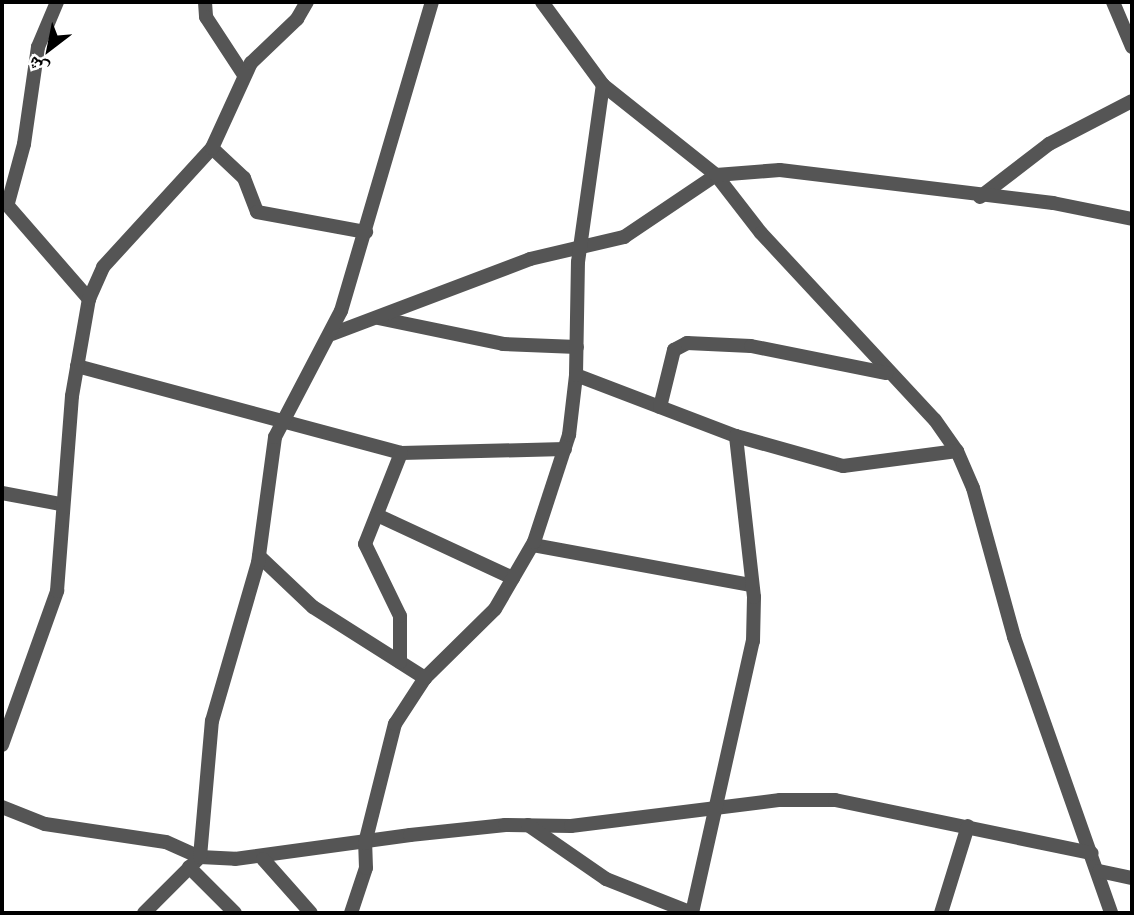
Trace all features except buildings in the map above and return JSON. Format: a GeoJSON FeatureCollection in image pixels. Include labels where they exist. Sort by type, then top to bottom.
{"type":"FeatureCollection","features":[{"type":"Feature","properties":{"kind":"street"},"geometry":{"type":"LineString","coordinates":[[57,2],[38,47],[24,144],[5,201],[89,299]]}},
{"type":"Feature","properties":{"kind":"street"},"geometry":{"type":"LineString","coordinates":[[205,2],[206,17],[244,75]]}},
{"type":"Feature","properties":{"kind":"street"},"geometry":{"type":"LineString","coordinates":[[2,745],[57,591],[61,504],[77,366],[89,299],[103,267],[212,148],[224,130],[244,75],[307,2]]}},
{"type":"Feature","properties":{"kind":"street"},"geometry":{"type":"LineString","coordinates":[[144,913],[195,862],[212,721],[259,556],[261,517],[281,424],[332,334],[366,232],[432,2]]}},
{"type":"Feature","properties":{"kind":"street"},"geometry":{"type":"LineString","coordinates":[[542,2],[603,85],[716,175],[761,233],[888,373],[935,419],[957,451],[973,488],[1014,637],[1099,871],[1111,913]]}},
{"type":"Feature","properties":{"kind":"street"},"geometry":{"type":"LineString","coordinates":[[1112,2],[1132,47]]}},
{"type":"Feature","properties":{"kind":"street"},"geometry":{"type":"LineString","coordinates":[[351,913],[366,868],[365,843],[395,724],[425,678],[476,633],[513,578],[533,545],[565,449],[576,375],[579,251],[603,85]]}},
{"type":"Feature","properties":{"kind":"street"},"geometry":{"type":"LineString","coordinates":[[980,197],[1049,144],[1132,101]]}},
{"type":"Feature","properties":{"kind":"street"},"geometry":{"type":"LineString","coordinates":[[212,148],[244,178],[257,212],[366,232]]}},
{"type":"Feature","properties":{"kind":"street"},"geometry":{"type":"LineString","coordinates":[[332,334],[530,259],[579,251],[624,237],[716,175],[780,170],[980,197],[1053,203],[1132,219]]}},
{"type":"Feature","properties":{"kind":"street"},"geometry":{"type":"LineString","coordinates":[[377,318],[503,344],[577,347]]}},
{"type":"Feature","properties":{"kind":"street"},"geometry":{"type":"LineString","coordinates":[[660,407],[674,350],[681,344],[751,346],[888,373]]}},
{"type":"Feature","properties":{"kind":"street"},"geometry":{"type":"LineString","coordinates":[[77,366],[281,424],[401,453],[565,449]]}},
{"type":"Feature","properties":{"kind":"street"},"geometry":{"type":"LineString","coordinates":[[576,375],[736,436],[843,466],[957,451]]}},
{"type":"Feature","properties":{"kind":"street"},"geometry":{"type":"LineString","coordinates":[[528,825],[606,878],[692,913],[753,641],[751,585],[736,436]]}},
{"type":"Feature","properties":{"kind":"street"},"geometry":{"type":"LineString","coordinates":[[400,662],[400,616],[365,544],[401,453]]}},
{"type":"Feature","properties":{"kind":"street"},"geometry":{"type":"LineString","coordinates":[[2,493],[61,504]]}},
{"type":"Feature","properties":{"kind":"street"},"geometry":{"type":"LineString","coordinates":[[377,515],[513,578]]}},
{"type":"Feature","properties":{"kind":"street"},"geometry":{"type":"LineString","coordinates":[[533,545],[751,585]]}},
{"type":"Feature","properties":{"kind":"street"},"geometry":{"type":"LineString","coordinates":[[259,556],[313,607],[425,678]]}},
{"type":"Feature","properties":{"kind":"street"},"geometry":{"type":"LineString","coordinates":[[195,862],[263,859],[365,843],[528,825],[571,826],[716,808],[835,800],[1092,853]]}},
{"type":"Feature","properties":{"kind":"street"},"geometry":{"type":"LineString","coordinates":[[2,807],[46,824],[166,842],[195,862],[235,913]]}},
{"type":"Feature","properties":{"kind":"street"},"geometry":{"type":"LineString","coordinates":[[941,913],[968,826]]}},
{"type":"Feature","properties":{"kind":"street"},"geometry":{"type":"LineString","coordinates":[[263,859],[312,913]]}},
{"type":"Feature","properties":{"kind":"street"},"geometry":{"type":"LineString","coordinates":[[1099,871],[1132,878]]}}]}
